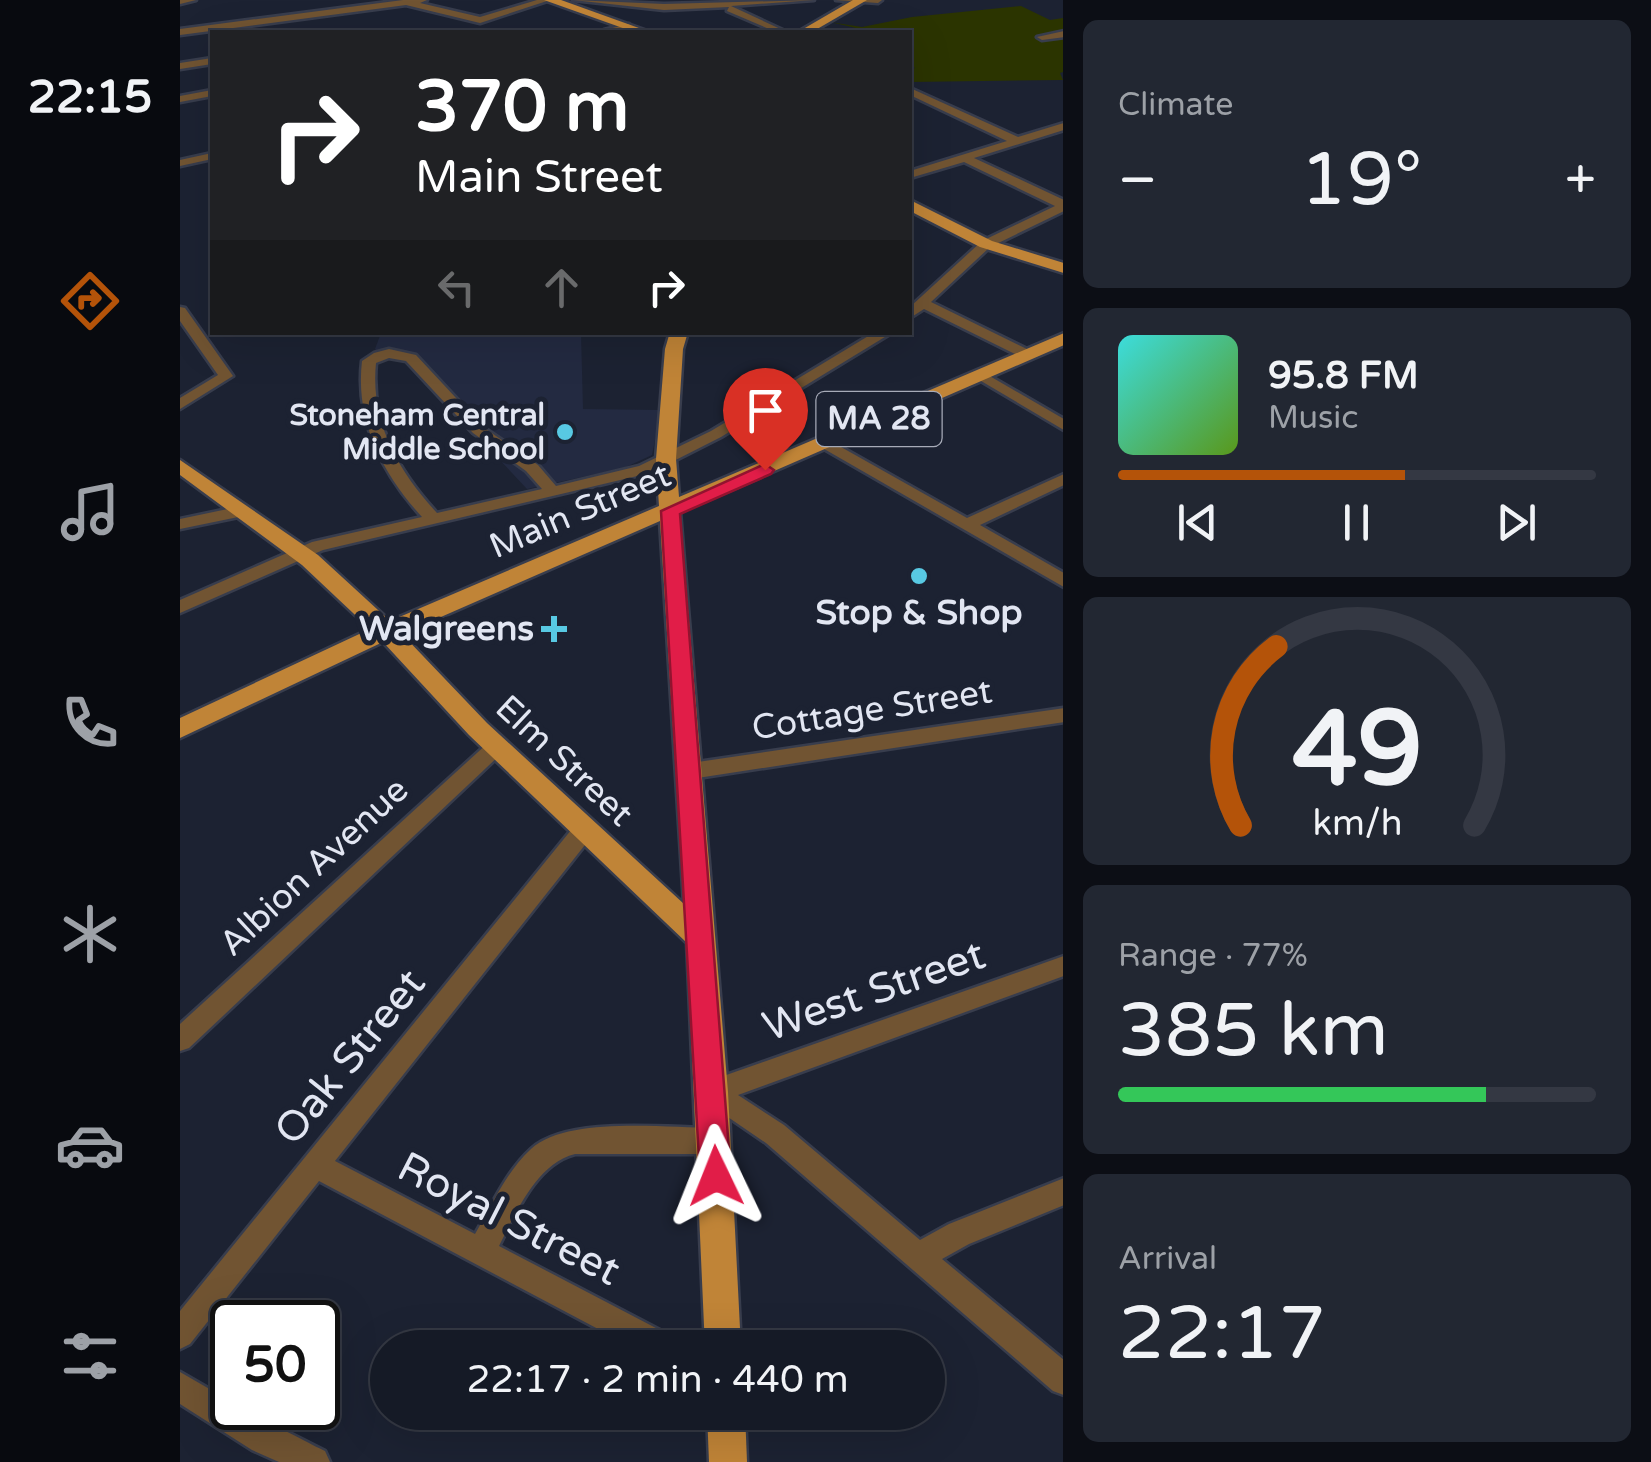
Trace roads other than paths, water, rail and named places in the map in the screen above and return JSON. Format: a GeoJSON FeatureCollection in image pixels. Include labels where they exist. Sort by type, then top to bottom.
{"type":"FeatureCollection","features":[{"type":"Feature","properties":{"kind":"main road"},"geometry":{"type":"LineString","coordinates":[[548,0],[638,30]]}},
{"type":"Feature","properties":{"kind":"main road"},"geometry":{"type":"LineString","coordinates":[[808,30],[860,0]]}},
{"type":"Feature","properties":{"kind":"main road"},"geometry":{"type":"LineString","coordinates":[[912,206],[986,244],[1063,268]]}},
{"type":"Feature","properties":{"kind":"main road"},"geometry":{"type":"LineString","coordinates":[[678,335],[667,465],[712,1092],[722,1330]]}},
{"type":"Feature","properties":{"kind":"main road","name":"Main Street"},"geometry":{"type":"LineString","coordinates":[[180,729],[386,632],[1063,338]]}},
{"type":"Feature","properties":{"kind":"main road"},"geometry":{"type":"LineString","coordinates":[[667,465],[688,488],[716,491]]}},
{"type":"Feature","properties":{"kind":"main road","name":"Elm Street"},"geometry":{"type":"LineString","coordinates":[[180,466],[305,556],[386,632],[496,746],[674,908],[699,936]]}},
{"type":"Feature","properties":{"kind":"main road"},"geometry":{"type":"LineString","coordinates":[[607,538],[647,536],[673,549]]}},
{"type":"Feature","properties":{"kind":"main road"},"geometry":{"type":"LineString","coordinates":[[727,1430],[728,1462]]}},
{"type":"Feature","properties":{"kind":"street"},"geometry":{"type":"LineString","coordinates":[[180,1],[192,0]]}},
{"type":"Feature","properties":{"kind":"street"},"geometry":{"type":"LineString","coordinates":[[180,32],[423,0]]}},
{"type":"Feature","properties":{"kind":"street"},"geometry":{"type":"LineString","coordinates":[[404,1],[480,20],[548,0]]}},
{"type":"Feature","properties":{"kind":"street"},"geometry":{"type":"LineString","coordinates":[[577,0],[643,7],[810,0]]}},
{"type":"Feature","properties":{"kind":"street"},"geometry":{"type":"LineString","coordinates":[[713,0],[778,30]]}},
{"type":"Feature","properties":{"kind":"street"},"geometry":{"type":"LineString","coordinates":[[840,0],[878,0]]}},
{"type":"Feature","properties":{"kind":"street"},"geometry":{"type":"LineString","coordinates":[[294,19],[307,27]]}},
{"type":"Feature","properties":{"kind":"street"},"geometry":{"type":"LineString","coordinates":[[616,30],[629,27]]}},
{"type":"Feature","properties":{"kind":"street"},"geometry":{"type":"LineString","coordinates":[[1042,37],[1063,34]]}},
{"type":"Feature","properties":{"kind":"street"},"geometry":{"type":"LineString","coordinates":[[180,66],[210,61]]}},
{"type":"Feature","properties":{"kind":"street"},"geometry":{"type":"LineString","coordinates":[[180,99],[210,93]]}},
{"type":"Feature","properties":{"kind":"street"},"geometry":{"type":"LineString","coordinates":[[913,95],[1018,141]]}},
{"type":"Feature","properties":{"kind":"street"},"geometry":{"type":"LineString","coordinates":[[912,174],[1063,126]]}},
{"type":"Feature","properties":{"kind":"street"},"geometry":{"type":"LineString","coordinates":[[180,163],[210,156]]}},
{"type":"Feature","properties":{"kind":"street"},"geometry":{"type":"LineString","coordinates":[[965,158],[1063,206]]}},
{"type":"Feature","properties":{"kind":"street"},"geometry":{"type":"LineString","coordinates":[[1026,354],[914,309],[986,244],[1063,206]]}},
{"type":"Feature","properties":{"kind":"street"},"geometry":{"type":"LineString","coordinates":[[180,311],[226,378],[180,404]]}},
{"type":"Feature","properties":{"kind":"street"},"geometry":{"type":"LineString","coordinates":[[180,607],[305,556],[433,519],[667,465],[881,335]]}},
{"type":"Feature","properties":{"kind":"street"},"geometry":{"type":"LineString","coordinates":[[433,519],[392,464],[370,410],[368,363],[385,354],[411,358],[478,430],[532,468],[553,492]]}},
{"type":"Feature","properties":{"kind":"street"},"geometry":{"type":"LineString","coordinates":[[981,375],[1063,425]]}},
{"type":"Feature","properties":{"kind":"street"},"geometry":{"type":"LineString","coordinates":[[825,443],[1063,581]]}},
{"type":"Feature","properties":{"kind":"street"},"geometry":{"type":"LineString","coordinates":[[966,526],[1063,479]]}},
{"type":"Feature","properties":{"kind":"street"},"geometry":{"type":"LineString","coordinates":[[180,524],[242,510]]}},
{"type":"Feature","properties":{"kind":"street","name":"Cottage Street"},"geometry":{"type":"LineString","coordinates":[[690,771],[1063,715]]}},
{"type":"Feature","properties":{"kind":"street","name":"Albion Avenue"},"geometry":{"type":"LineString","coordinates":[[180,1040],[496,746]]}},
{"type":"Feature","properties":{"kind":"street","name":"Oak Street"},"geometry":{"type":"LineString","coordinates":[[180,1334],[584,830]]}},
{"type":"Feature","properties":{"kind":"street","name":"West Street"},"geometry":{"type":"LineString","coordinates":[[712,1092],[1063,966]]}},
{"type":"Feature","properties":{"kind":"street"},"geometry":{"type":"LineString","coordinates":[[712,1092],[774,1134],[1063,1379]]}},
{"type":"Feature","properties":{"kind":"street"},"geometry":{"type":"LineString","coordinates":[[480,1253],[532,1165],[556,1144],[714,1141]]}},
{"type":"Feature","properties":{"kind":"street","name":"Royal Street"},"geometry":{"type":"LineString","coordinates":[[314,1165],[630,1330]]}},
{"type":"Feature","properties":{"kind":"street"},"geometry":{"type":"LineString","coordinates":[[918,1257],[959,1234],[1063,1191]]}},
{"type":"Feature","properties":{"kind":"street"},"geometry":{"type":"LineString","coordinates":[[180,1387],[263,1439],[314,1462]]}},
{"type":"Feature","properties":{"kind":"place","name":"Stoneham Central Middle School"},"geometry":{"type":"Point","coordinates":[565,432]}},
{"type":"Feature","properties":{"kind":"place","name":"Stop & Shop"},"geometry":{"type":"Point","coordinates":[919,576]}},
{"type":"Feature","properties":{"kind":"place","name":"Walgreens"},"geometry":{"type":"Point","coordinates":[554,629]}}]}
